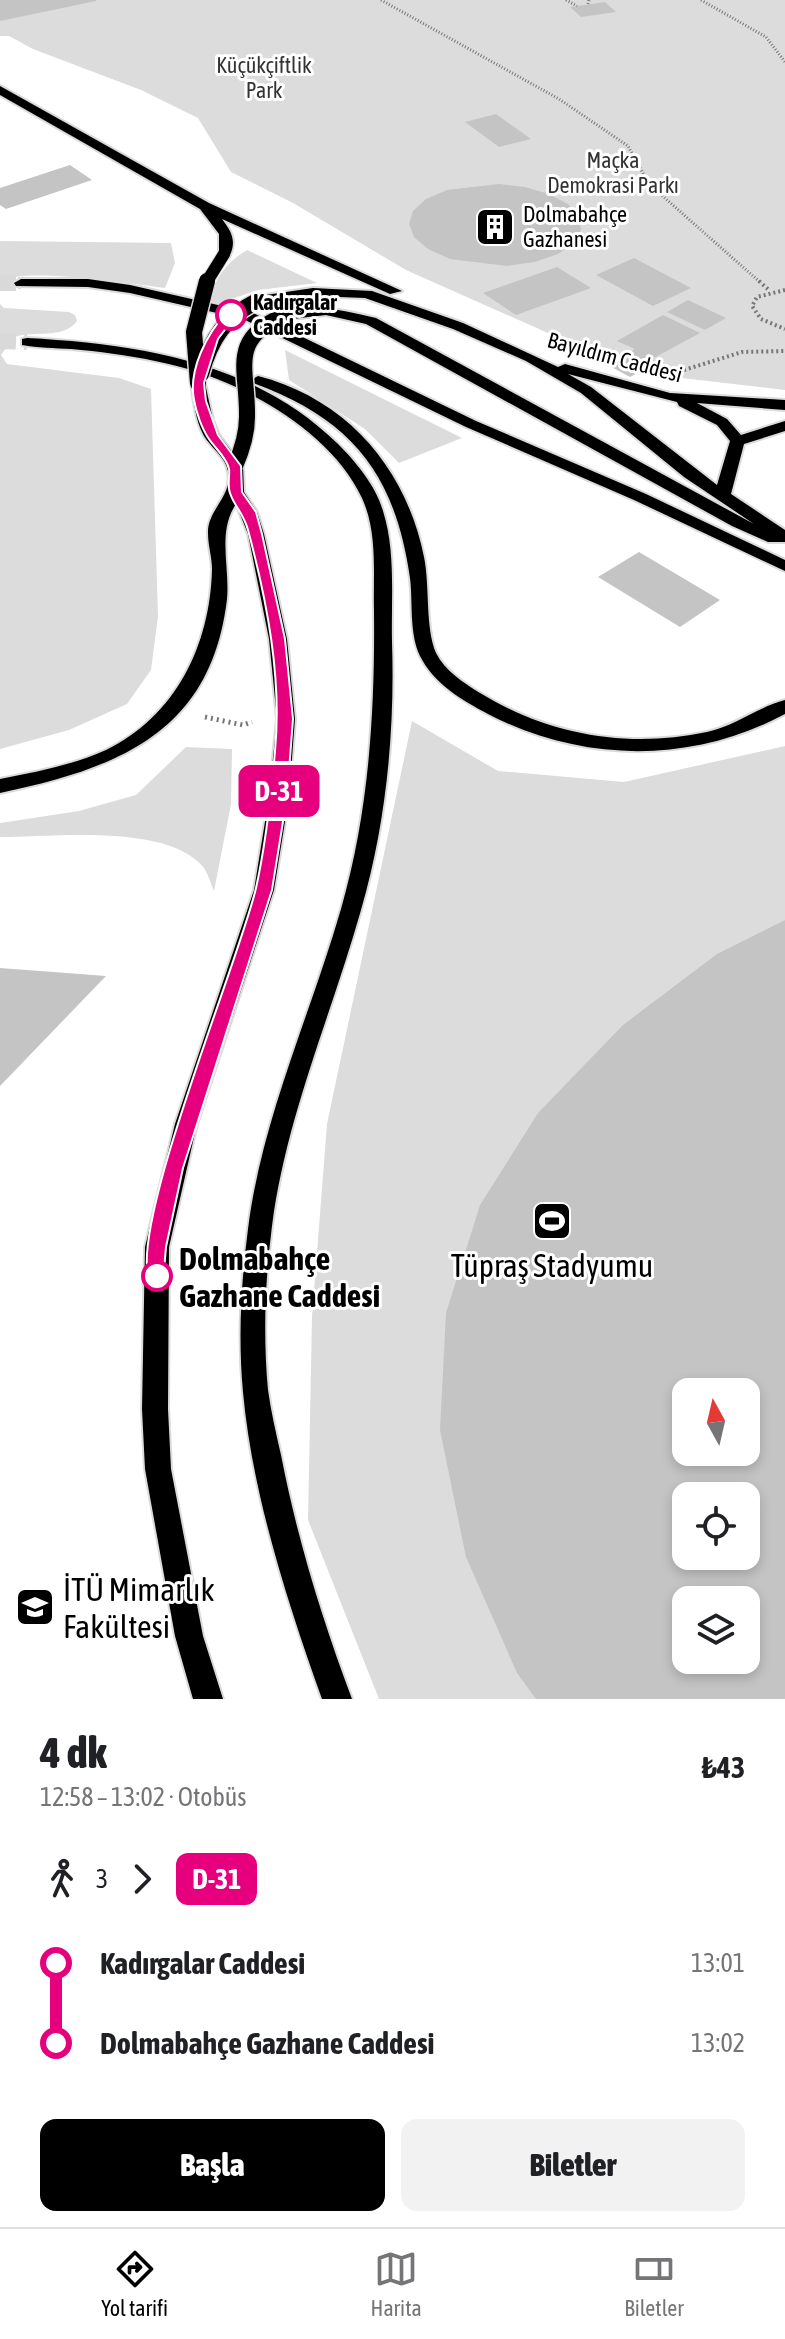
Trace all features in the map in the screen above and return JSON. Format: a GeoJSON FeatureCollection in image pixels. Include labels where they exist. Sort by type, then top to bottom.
{"type":"FeatureCollection","features":[{"type":"Feature","properties":{"kind":"main road"},"geometry":{"type":"LineString","coordinates":[[0,90],[204,206],[401,294],[458,326]]}},
{"type":"Feature","properties":{"kind":"main road"},"geometry":{"type":"LineString","coordinates":[[204,206],[227,233],[229,243],[207,275],[201,291],[194,355],[205,420],[212,436],[235,466]]}},
{"type":"Feature","properties":{"kind":"main road"},"geometry":{"type":"LineString","coordinates":[[21,283],[102,285],[248,316],[471,424],[640,497],[785,566]]}},
{"type":"Feature","properties":{"kind":"main road"},"geometry":{"type":"LineString","coordinates":[[198,383],[216,329],[231,315],[259,300],[313,292],[367,294],[458,326],[531,358],[586,390],[690,474],[785,537]]}},
{"type":"Feature","properties":{"kind":"main road"},"geometry":{"type":"LineString","coordinates":[[208,1699],[189,1636],[158,1469],[155,1409],[157,1247],[168,1189],[186,1124],[264,890],[279,797],[286,719],[278,639],[249,512],[236,492],[235,466],[246,437],[243,388],[246,346],[250,334],[257,327],[283,316],[326,311],[371,321],[524,402],[738,523],[785,543]]}},
{"type":"Feature","properties":{"kind":"main road"},"geometry":{"type":"LineString","coordinates":[[27,342],[85,344],[143,354],[282,387],[319,404],[370,450],[394,485],[410,530],[421,594],[422,644],[435,666],[461,690],[507,719],[562,738],[621,745],[676,745],[732,731],[785,706]]}},
{"type":"Feature","properties":{"kind":"main road"},"geometry":{"type":"LineString","coordinates":[[143,354],[230,378],[275,399],[321,432],[368,494],[382,545],[384,705],[376,791],[353,903],[273,1164],[261,1226],[255,1310],[255,1385],[271,1473],[296,1572],[337,1699]]}},
{"type":"Feature","properties":{"kind":"main road","name":"Bayıldım Caddesi"},"geometry":{"type":"LineString","coordinates":[[531,358],[669,397],[785,405]]}},
{"type":"Feature","properties":{"kind":"main road"},"geometry":{"type":"LineString","coordinates":[[669,397],[722,422],[738,441]]}},
{"type":"Feature","properties":{"kind":"main road"},"geometry":{"type":"LineString","coordinates":[[723,495],[732,453],[738,441],[785,426]]}},
{"type":"Feature","properties":{"kind":"main road"},"geometry":{"type":"LineString","coordinates":[[0,786],[60,773],[114,754],[145,735],[172,709],[191,684],[212,638],[220,563],[216,528],[236,492]]}},
{"type":"Feature","properties":{"kind":"path"},"geometry":{"type":"LineString","coordinates":[[381,0],[559,99],[628,146],[649,184],[770,291]]}},
{"type":"Feature","properties":{"kind":"path"},"geometry":{"type":"LineString","coordinates":[[566,0],[577,6]]}},
{"type":"Feature","properties":{"kind":"path"},"geometry":{"type":"LineString","coordinates":[[701,0],[766,37],[785,62]]}},
{"type":"Feature","properties":{"kind":"path"},"geometry":{"type":"LineString","coordinates":[[785,290],[770,291],[757,297],[752,306],[756,315],[768,324],[785,329]]}},
{"type":"Feature","properties":{"kind":"path"},"geometry":{"type":"LineString","coordinates":[[675,372],[742,352],[785,351]]}},
{"type":"Feature","properties":{"kind":"path"},"geometry":{"type":"LineString","coordinates":[[196,715],[243,725],[252,722]]}},
{"type":"Feature","properties":{"kind":"green space","name":"Maçka Demokrasi Parkı"},"geometry":{"type":"Polygon","coordinates":[[[0,0],[785,0],[785,390],[638,373],[406,270],[293,203],[231,172],[198,118],[141,90],[33,49],[9,36],[0,36],[0,0]]]}},
{"type":"Feature","properties":{"kind":"green space"},"geometry":{"type":"Polygon","coordinates":[[[0,241],[171,243],[175,263],[165,288],[54,276],[12,278],[0,282],[0,241]]]}},
{"type":"Feature","properties":{"kind":"green space"},"geometry":{"type":"Polygon","coordinates":[[[247,250],[317,283],[258,290],[208,307],[221,274],[247,250]]]}},
{"type":"Feature","properties":{"kind":"green space"},"geometry":{"type":"Polygon","coordinates":[[[0,304],[4,308],[69,312],[75,315],[77,321],[64,331],[14,337],[1,355],[7,364],[119,378],[151,389],[158,616],[151,670],[127,704],[69,730],[0,749],[0,304]]]}},
{"type":"Feature","properties":{"kind":"green space"},"geometry":{"type":"Polygon","coordinates":[[[285,350],[462,438],[399,463],[365,429],[289,380],[285,350]]]}},
{"type":"Feature","properties":{"kind":"green space","name":"Tüpraş Stadyumu"},"geometry":{"type":"Polygon","coordinates":[[[412,721],[498,771],[624,782],[785,746],[785,1699],[379,1699],[308,1520],[312,1317],[327,1124],[412,721]]]}},
{"type":"Feature","properties":{"kind":"green space"},"geometry":{"type":"Polygon","coordinates":[[[186,747],[232,749],[231,804],[214,891],[204,868],[187,854],[165,844],[109,836],[0,837],[0,823],[79,811],[136,795],[186,747]]]}},
{"type":"Feature","properties":{"kind":"building"},"geometry":{"type":"Polygon","coordinates":[[[0,0],[96,0],[96,1],[0,21],[0,0]]]}},
{"type":"Feature","properties":{"kind":"building"},"geometry":{"type":"Polygon","coordinates":[[[605,2],[616,12],[581,17],[570,7],[605,2]]]}},
{"type":"Feature","properties":{"kind":"building"},"geometry":{"type":"Polygon","coordinates":[[[496,114],[531,139],[499,147],[465,122],[496,114]]]}},
{"type":"Feature","properties":{"kind":"building"},"geometry":{"type":"Polygon","coordinates":[[[70,165],[92,180],[6,209],[0,205],[0,188],[70,165]]]}},
{"type":"Feature","properties":{"kind":"building","name":"Dolmabahçe Gazhanesi"},"geometry":{"type":"Polygon","coordinates":[[[499,184],[525,187],[568,204],[579,217],[581,230],[574,243],[558,254],[535,262],[507,266],[450,259],[428,249],[414,237],[409,224],[413,211],[426,199],[447,190],[499,184]]]}},
{"type":"Feature","properties":{"kind":"building"},"geometry":{"type":"Polygon","coordinates":[[[634,258],[691,288],[653,306],[596,275],[634,258]]]}},
{"type":"Feature","properties":{"kind":"building"},"geometry":{"type":"Polygon","coordinates":[[[557,267],[591,288],[516,315],[483,293],[557,267]]]}},
{"type":"Feature","properties":{"kind":"building"},"geometry":{"type":"Polygon","coordinates":[[[688,300],[726,318],[705,330],[667,312],[688,300]]]}},
{"type":"Feature","properties":{"kind":"building"},"geometry":{"type":"Polygon","coordinates":[[[663,315],[700,333],[652,359],[659,362],[630,377],[606,364],[635,349],[617,341],[663,315]]]}},
{"type":"Feature","properties":{"kind":"building"},"geometry":{"type":"Polygon","coordinates":[[[604,349],[615,354],[601,363],[590,358],[604,349]]]}},
{"type":"Feature","properties":{"kind":"building"},"geometry":{"type":"Polygon","coordinates":[[[639,552],[720,600],[680,627],[598,577],[639,552]]]}},
{"type":"Feature","properties":{"kind":"building"},"geometry":{"type":"Polygon","coordinates":[[[785,920],[785,1699],[536,1699],[517,1673],[466,1557],[440,1430],[446,1313],[480,1205],[538,1113],[623,1025],[717,954],[785,920]]]}},
{"type":"Feature","properties":{"kind":"building"},"geometry":{"type":"Polygon","coordinates":[[[0,968],[106,976],[0,1086],[0,968]]]}},
{"type":"Feature","properties":{"kind":"tunnel"},"geometry":{"type":"LineString","coordinates":[[0,283],[21,283]]}},
{"type":"Feature","properties":{"kind":"tunnel"},"geometry":{"type":"LineString","coordinates":[[0,341],[27,342]]}},
{"type":"Feature","properties":{"kind":"bus line","name":"D-31"},"geometry":{"type":"LineString","coordinates":[[157,1276],[157,1247],[168,1189],[186,1124],[264,890],[279,797],[286,719],[278,639],[256,534],[249,512],[236,492],[235,466],[212,436],[200,401],[198,383],[216,329],[231,315]]}},
{"type":"Feature","properties":{"kind":"place","name":"Dolmabahçe Gazhanesi"},"geometry":{"type":"Point","coordinates":[495,227]}},
{"type":"Feature","properties":{"kind":"place","name":"Kadırgalar Caddesi"},"geometry":{"type":"Point","coordinates":[231,315]}},
{"type":"Feature","properties":{"kind":"place","name":"Tüpraş Stadyumu"},"geometry":{"type":"Point","coordinates":[552,1221]}},
{"type":"Feature","properties":{"kind":"place","name":"Dolmabahçe Gazhane Caddesi"},"geometry":{"type":"Point","coordinates":[157,1276]}},
{"type":"Feature","properties":{"kind":"place","name":"İTÜ Mimarlık Fakültesi"},"geometry":{"type":"Point","coordinates":[35,1607]}},
{"type":"Feature","properties":{"kind":"park label","name":"Küçükçiftlik Park"},"geometry":{"type":"Point","coordinates":[264,78]}}]}
